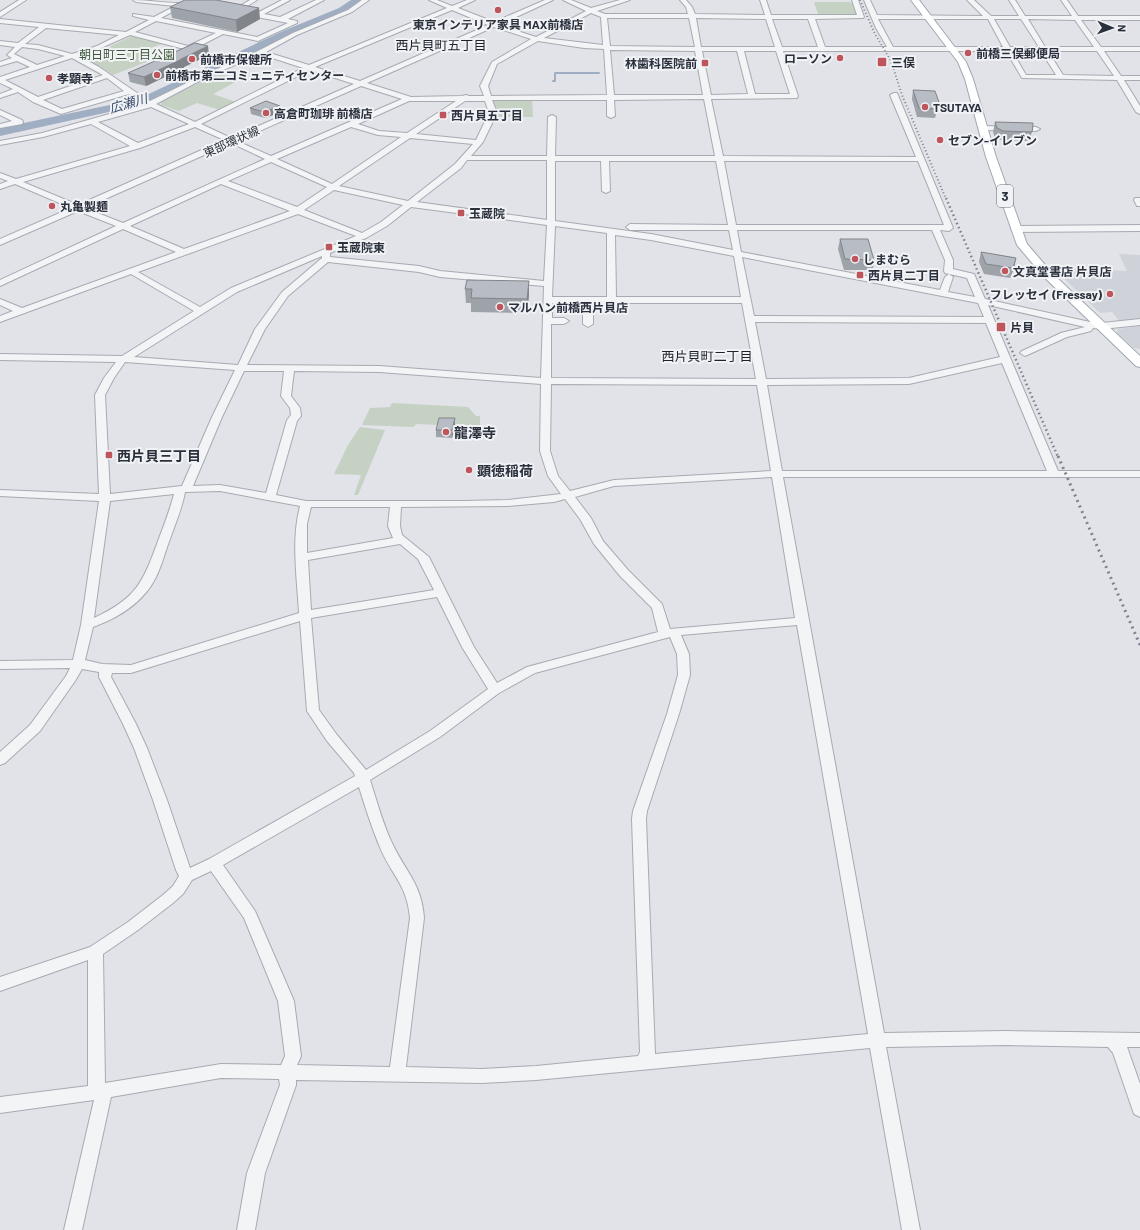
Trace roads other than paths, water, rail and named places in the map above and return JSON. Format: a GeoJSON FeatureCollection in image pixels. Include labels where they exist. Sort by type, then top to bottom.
{"type":"FeatureCollection","features":[{"type":"Feature","properties":{"kind":"main road","name":"3"},"geometry":{"type":"LineString","coordinates":[[915,0],[962,62],[969,78],[991,157],[1015,229],[1022,245],[1034,261],[1140,363]]}},
{"type":"Feature","properties":{"kind":"street"},"geometry":{"type":"LineString","coordinates":[[0,15],[23,0]]}},
{"type":"Feature","properties":{"kind":"street"},"geometry":{"type":"LineString","coordinates":[[136,0],[181,6]]}},
{"type":"Feature","properties":{"kind":"street"},"geometry":{"type":"LineString","coordinates":[[0,80],[99,47],[129,34],[191,0]]}},
{"type":"Feature","properties":{"kind":"street"},"geometry":{"type":"LineString","coordinates":[[135,15],[260,39],[295,22],[235,11],[253,0]]}},
{"type":"Feature","properties":{"kind":"street"},"geometry":{"type":"LineString","coordinates":[[258,15],[287,0]]}},
{"type":"Feature","properties":{"kind":"street"},"geometry":{"type":"LineString","coordinates":[[282,19],[321,0]]}},
{"type":"Feature","properties":{"kind":"street"},"geometry":{"type":"LineString","coordinates":[[0,143],[36,136],[91,121],[146,102],[260,52],[297,33],[350,11],[366,0]]}},
{"type":"Feature","properties":{"kind":"street"},"geometry":{"type":"LineString","coordinates":[[432,0],[512,32],[537,39],[574,45],[607,48],[1140,49]]}},
{"type":"Feature","properties":{"kind":"street"},"geometry":{"type":"LineString","coordinates":[[0,187],[137,146],[194,126],[310,68],[472,0]]}},
{"type":"Feature","properties":{"kind":"street","name":"東部環状線"},"geometry":{"type":"LineString","coordinates":[[0,242],[550,0]]}},
{"type":"Feature","properties":{"kind":"street"},"geometry":{"type":"LineString","coordinates":[[566,0],[604,16],[861,17],[855,0]]}},
{"type":"Feature","properties":{"kind":"street"},"geometry":{"type":"LineString","coordinates":[[0,319],[297,211],[484,86],[496,61],[592,10],[627,0]]}},
{"type":"Feature","properties":{"kind":"street"},"geometry":{"type":"LineString","coordinates":[[683,0],[689,7],[692,16],[750,320],[802,621],[911,1230]]}},
{"type":"Feature","properties":{"kind":"street"},"geometry":{"type":"LineString","coordinates":[[260,52],[408,99],[794,96],[763,0]]}},
{"type":"Feature","properties":{"kind":"street"},"geometry":{"type":"LineString","coordinates":[[867,0],[891,49]]}},
{"type":"Feature","properties":{"kind":"street"},"geometry":{"type":"LineString","coordinates":[[970,0],[990,18],[1024,77],[1140,78]]}},
{"type":"Feature","properties":{"kind":"street"},"geometry":{"type":"LineString","coordinates":[[1012,0],[1061,78]]}},
{"type":"Feature","properties":{"kind":"street"},"geometry":{"type":"LineString","coordinates":[[1064,0],[1140,112]]}},
{"type":"Feature","properties":{"kind":"street"},"geometry":{"type":"LineString","coordinates":[[604,16],[611,116]]}},
{"type":"Feature","properties":{"kind":"street"},"geometry":{"type":"LineString","coordinates":[[810,17],[822,49]]}},
{"type":"Feature","properties":{"kind":"street"},"geometry":{"type":"LineString","coordinates":[[874,17],[1140,18]]}},
{"type":"Feature","properties":{"kind":"street"},"geometry":{"type":"LineString","coordinates":[[0,21],[129,34],[188,48],[192,48],[222,32]]}},
{"type":"Feature","properties":{"kind":"street"},"geometry":{"type":"LineString","coordinates":[[36,68],[10,55],[45,26]]}},
{"type":"Feature","properties":{"kind":"street"},"geometry":{"type":"LineString","coordinates":[[0,43],[52,50],[74,56],[91,64],[128,92],[146,102],[194,126],[231,141],[332,187],[410,204],[651,237],[981,301],[1090,325],[1102,326],[1140,322]]}},
{"type":"Feature","properties":{"kind":"street"},"geometry":{"type":"LineString","coordinates":[[740,49],[752,96]]}},
{"type":"Feature","properties":{"kind":"street"},"geometry":{"type":"LineString","coordinates":[[0,64],[16,59]]}},
{"type":"Feature","properties":{"kind":"street"},"geometry":{"type":"LineString","coordinates":[[0,69],[12,75]]}},
{"type":"Feature","properties":{"kind":"street"},"geometry":{"type":"LineString","coordinates":[[36,100],[107,76]]}},
{"type":"Feature","properties":{"kind":"street"},"geometry":{"type":"LineString","coordinates":[[0,80],[36,100],[63,112],[128,92]]}},
{"type":"Feature","properties":{"kind":"street"},"geometry":{"type":"LineString","coordinates":[[0,760],[35,728],[71,678],[78,664],[87,624],[105,498],[100,396],[109,378],[121,360],[234,290],[323,256],[384,224],[458,166],[479,142],[493,114],[484,86]]}},
{"type":"Feature","properties":{"kind":"street"},"geometry":{"type":"LineString","coordinates":[[0,96],[18,90]]}},
{"type":"Feature","properties":{"kind":"street"},"geometry":{"type":"LineString","coordinates":[[601,230],[608,227],[950,227],[894,95]]}},
{"type":"Feature","properties":{"kind":"street"},"geometry":{"type":"LineString","coordinates":[[0,283],[221,181],[408,99]]}},
{"type":"Feature","properties":{"kind":"street"},"geometry":{"type":"LineString","coordinates":[[0,112],[19,122],[0,126]]}},
{"type":"Feature","properties":{"kind":"street"},"geometry":{"type":"LineString","coordinates":[[552,117],[550,158],[551,223],[547,321],[545,451],[553,476],[585,518],[603,548],[624,573],[658,607],[670,633],[683,654],[684,674],[673,714],[640,811],[639,819],[648,1052],[643,1062]]}},
{"type":"Feature","properties":{"kind":"street"},"geometry":{"type":"LineString","coordinates":[[91,121],[137,146]]}},
{"type":"Feature","properties":{"kind":"street"},"geometry":{"type":"LineString","coordinates":[[351,124],[376,133],[479,142]]}},
{"type":"Feature","properties":{"kind":"street"},"geometry":{"type":"LineString","coordinates":[[984,128],[1036,129]]}},
{"type":"Feature","properties":{"kind":"street"},"geometry":{"type":"LineString","coordinates":[[464,158],[920,159]]}},
{"type":"Feature","properties":{"kind":"street"},"geometry":{"type":"LineString","coordinates":[[605,158],[606,191]]}},
{"type":"Feature","properties":{"kind":"street"},"geometry":{"type":"LineString","coordinates":[[0,175],[184,252]]}},
{"type":"Feature","properties":{"kind":"street"},"geometry":{"type":"LineString","coordinates":[[221,181],[363,236]]}},
{"type":"Feature","properties":{"kind":"street"},"geometry":{"type":"LineString","coordinates":[[936,228],[949,260],[948,271],[970,275],[1054,475]]}},
{"type":"Feature","properties":{"kind":"street"},"geometry":{"type":"LineString","coordinates":[[1015,229],[1140,228]]}},
{"type":"Feature","properties":{"kind":"street"},"geometry":{"type":"LineString","coordinates":[[611,231],[612,300]]}},
{"type":"Feature","properties":{"kind":"street"},"geometry":{"type":"LineString","coordinates":[[323,256],[440,274],[548,284]]}},
{"type":"Feature","properties":{"kind":"street"},"geometry":{"type":"LineString","coordinates":[[87,624],[102,619],[121,607],[140,592],[146,583],[170,526],[183,490],[260,329],[279,300],[323,256]]}},
{"type":"Feature","properties":{"kind":"street"},"geometry":{"type":"LineString","coordinates":[[131,271],[200,311]]}},
{"type":"Feature","properties":{"kind":"street"},"geometry":{"type":"LineString","coordinates":[[944,294],[949,277]]}},
{"type":"Feature","properties":{"kind":"street"},"geometry":{"type":"LineString","coordinates":[[548,300],[746,300]]}},
{"type":"Feature","properties":{"kind":"street"},"geometry":{"type":"LineString","coordinates":[[588,300],[588,324]]}},
{"type":"Feature","properties":{"kind":"street"},"geometry":{"type":"LineString","coordinates":[[0,302],[21,311]]}},
{"type":"Feature","properties":{"kind":"street"},"geometry":{"type":"LineString","coordinates":[[750,320],[988,320]]}},
{"type":"Feature","properties":{"kind":"street"},"geometry":{"type":"LineString","coordinates":[[547,321],[564,321]]}},
{"type":"Feature","properties":{"kind":"street"},"geometry":{"type":"LineString","coordinates":[[1025,353],[1070,333],[1088,329],[1090,325]]}},
{"type":"Feature","properties":{"kind":"street"},"geometry":{"type":"LineString","coordinates":[[0,357],[121,360],[241,368],[379,369],[546,381],[760,382],[909,381],[1006,359]]}},
{"type":"Feature","properties":{"kind":"street"},"geometry":{"type":"LineString","coordinates":[[269,498],[292,420],[296,416],[295,408],[286,396],[287,379],[290,369]]}},
{"type":"Feature","properties":{"kind":"street"},"geometry":{"type":"LineString","coordinates":[[0,493],[105,498],[183,490],[226,488],[269,498],[306,504],[508,503],[554,499],[614,483],[777,474],[1140,474]]}},
{"type":"Feature","properties":{"kind":"street"},"geometry":{"type":"LineString","coordinates":[[306,504],[301,524],[301,558],[313,711],[332,738],[360,771],[386,846],[409,884],[416,904],[417,918],[397,1075]]}},
{"type":"Feature","properties":{"kind":"street"},"geometry":{"type":"LineString","coordinates":[[396,504],[395,531],[401,540],[423,557],[468,647],[495,690]]}},
{"type":"Feature","properties":{"kind":"street"},"geometry":{"type":"LineString","coordinates":[[301,558],[401,540]]}},
{"type":"Feature","properties":{"kind":"street"},"geometry":{"type":"LineString","coordinates":[[0,665],[78,664],[127,669],[140,667],[305,615],[440,593]]}},
{"type":"Feature","properties":{"kind":"street"},"geometry":{"type":"LineString","coordinates":[[0,984],[96,951],[133,926],[168,899],[178,890],[187,876],[214,863],[363,778],[435,734],[495,690],[531,670],[670,633],[802,621]]}},
{"type":"Feature","properties":{"kind":"street"},"geometry":{"type":"LineString","coordinates":[[106,668],[104,677],[132,730],[143,755],[164,807],[183,870],[187,876]]}},
{"type":"Feature","properties":{"kind":"street"},"geometry":{"type":"LineString","coordinates":[[214,863],[250,914],[286,1001],[293,1056],[287,1071],[288,1085],[256,1173],[246,1230]]}},
{"type":"Feature","properties":{"kind":"street"},"geometry":{"type":"LineString","coordinates":[[96,951],[96,1092]]}},
{"type":"Feature","properties":{"kind":"street"},"geometry":{"type":"LineString","coordinates":[[0,1105],[96,1092],[221,1071],[287,1071],[482,1076],[536,1073],[878,1040],[1006,1038],[1140,1040]]}},
{"type":"Feature","properties":{"kind":"street"},"geometry":{"type":"LineString","coordinates":[[1112,1040],[1120,1048],[1140,1109]]}},
{"type":"Feature","properties":{"kind":"street"},"geometry":{"type":"LineString","coordinates":[[72,1230],[103,1096],[103,1093],[96,1092]]}},
{"type":"Feature","properties":{"kind":"waterway","name":"広瀬川"},"geometry":{"type":"LineString","coordinates":[[0,132],[141,102],[287,33],[343,10],[358,0]]}},
{"type":"Feature","properties":{"kind":"waterway"},"geometry":{"type":"LineString","coordinates":[[553,81],[555,81],[555,73],[599,73]]}},
{"type":"Feature","properties":{"kind":"railway"},"geometry":{"type":"LineString","coordinates":[[860,0],[875,34],[891,61],[902,95],[946,199]]}},
{"type":"Feature","properties":{"kind":"railway"},"geometry":{"type":"LineString","coordinates":[[946,198],[1058,457]]}},
{"type":"Feature","properties":{"kind":"railway"},"geometry":{"type":"LineString","coordinates":[[1058,456],[1140,645]]}},
{"type":"Feature","properties":{"kind":"place","name":"東京インテリア家具 MAX前橋店"},"geometry":{"type":"Point","coordinates":[498,10]}},
{"type":"Feature","properties":{"kind":"place","name":"前橋三俣郵便局"},"geometry":{"type":"Point","coordinates":[968,53]}},
{"type":"Feature","properties":{"kind":"place","name":"ローソン"},"geometry":{"type":"Point","coordinates":[840,58]}},
{"type":"Feature","properties":{"kind":"place","name":"前橋市保健所"},"geometry":{"type":"Point","coordinates":[192,59]}},
{"type":"Feature","properties":{"kind":"place","name":"三俣"},"geometry":{"type":"Point","coordinates":[882,62]}},
{"type":"Feature","properties":{"kind":"place","name":"林歯科医院前"},"geometry":{"type":"Point","coordinates":[705,63]}},
{"type":"Feature","properties":{"kind":"place","name":"前橋市第二コミュニティセンター"},"geometry":{"type":"Point","coordinates":[157,75]}},
{"type":"Feature","properties":{"kind":"place","name":"孝顕寺"},"geometry":{"type":"Point","coordinates":[49,78]}},
{"type":"Feature","properties":{"kind":"place","name":"TSUTAYA"},"geometry":{"type":"Point","coordinates":[925,107]}},
{"type":"Feature","properties":{"kind":"place","name":"高倉町珈琲 前橋店"},"geometry":{"type":"Point","coordinates":[266,113]}},
{"type":"Feature","properties":{"kind":"place","name":"西片貝五丁目"},"geometry":{"type":"Point","coordinates":[443,115]}},
{"type":"Feature","properties":{"kind":"place","name":"セブン-イレブン"},"geometry":{"type":"Point","coordinates":[940,140]}},
{"type":"Feature","properties":{"kind":"place","name":"丸亀製麺"},"geometry":{"type":"Point","coordinates":[52,206]}},
{"type":"Feature","properties":{"kind":"place","name":"玉蔵院"},"geometry":{"type":"Point","coordinates":[461,213]}},
{"type":"Feature","properties":{"kind":"place","name":"玉蔵院東"},"geometry":{"type":"Point","coordinates":[329,247]}},
{"type":"Feature","properties":{"kind":"place","name":"しまむら"},"geometry":{"type":"Point","coordinates":[855,259]}},
{"type":"Feature","properties":{"kind":"place","name":"文真堂書店 片貝店"},"geometry":{"type":"Point","coordinates":[1005,271]}},
{"type":"Feature","properties":{"kind":"place","name":"西片貝二丁目"},"geometry":{"type":"Point","coordinates":[860,275]}},
{"type":"Feature","properties":{"kind":"place","name":"フレッセイ (Fressay)"},"geometry":{"type":"Point","coordinates":[1110,294]}},
{"type":"Feature","properties":{"kind":"place","name":"マルハン前橋西片貝店"},"geometry":{"type":"Point","coordinates":[500,307]}},
{"type":"Feature","properties":{"kind":"place","name":"片貝"},"geometry":{"type":"Point","coordinates":[1001,327]}},
{"type":"Feature","properties":{"kind":"place","name":"龍澤寺"},"geometry":{"type":"Point","coordinates":[446,432]}},
{"type":"Feature","properties":{"kind":"place","name":"西片貝三丁目"},"geometry":{"type":"Point","coordinates":[109,455]}},
{"type":"Feature","properties":{"kind":"place","name":"顕徳稲荷"},"geometry":{"type":"Point","coordinates":[469,470]}},
{"type":"Feature","properties":{"kind":"district","name":"西片貝町五丁目"},"geometry":{"type":"Point","coordinates":[441,45]}},
{"type":"Feature","properties":{"kind":"district","name":"西片貝町二丁目"},"geometry":{"type":"Point","coordinates":[707,356]}},
{"type":"Feature","properties":{"kind":"park label","name":"朝日町三丁目公園"},"geometry":{"type":"Point","coordinates":[127,54]}}]}
